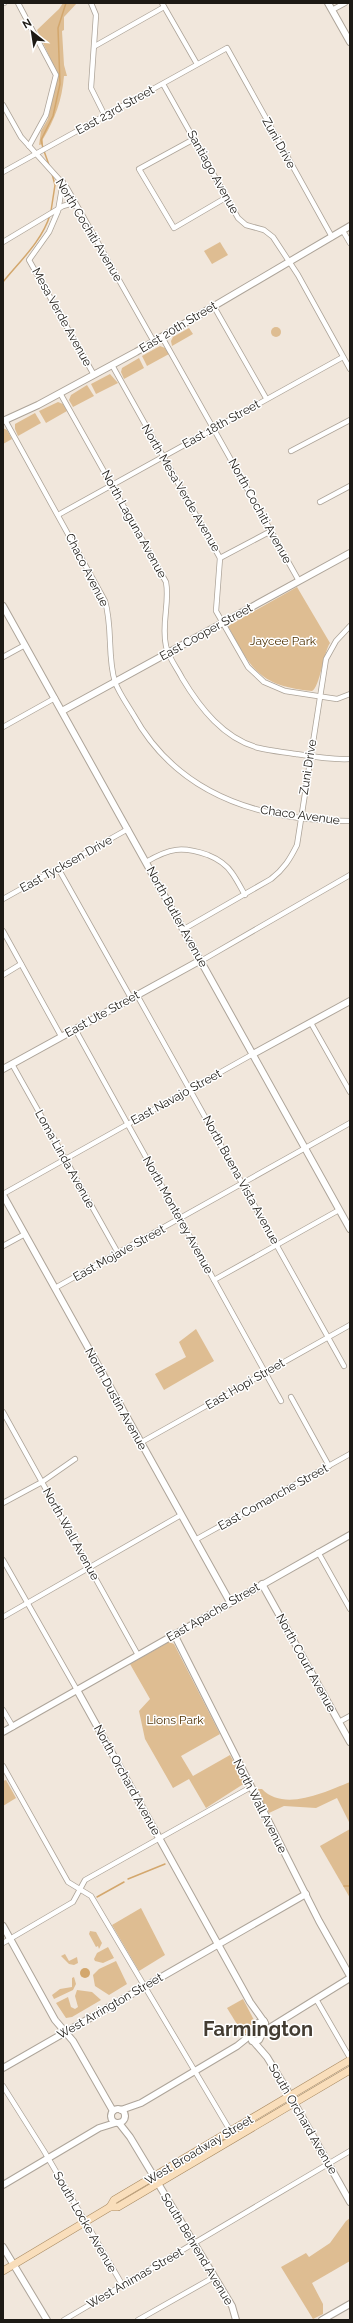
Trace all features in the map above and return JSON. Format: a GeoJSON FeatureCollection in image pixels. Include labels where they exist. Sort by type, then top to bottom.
{"type":"FeatureCollection","features":[{"type":"Feature","properties":{"kind":"main road","name":"West Broadway Street"},"geometry":{"type":"LineString","coordinates":[[3,2271],[110,2207],[118,2207],[156,2180],[350,2059]]}},
{"type":"Feature","properties":{"kind":"main road","name":"West Broadway Street"},"geometry":{"type":"LineString","coordinates":[[232,2134],[294,2103],[350,2070]]}},
{"type":"Feature","properties":{"kind":"street"},"geometry":{"type":"LineString","coordinates":[[18,3],[56,75],[46,115],[29,146]]}},
{"type":"Feature","properties":{"kind":"street"},"geometry":{"type":"LineString","coordinates":[[90,3],[96,15],[91,88],[105,116]]}},
{"type":"Feature","properties":{"kind":"street"},"geometry":{"type":"LineString","coordinates":[[328,3],[350,42]]}},
{"type":"Feature","properties":{"kind":"street"},"geometry":{"type":"LineString","coordinates":[[332,10],[345,3]]}},
{"type":"Feature","properties":{"kind":"street"},"geometry":{"type":"LineString","coordinates":[[95,46],[163,5],[197,64]]}},
{"type":"Feature","properties":{"kind":"street","name":"East 23rd Street"},"geometry":{"type":"LineString","coordinates":[[3,172],[227,48]]}},
{"type":"Feature","properties":{"kind":"street","name":"Zuni Drive"},"geometry":{"type":"LineString","coordinates":[[227,48],[332,237]]}},
{"type":"Feature","properties":{"kind":"street","name":"Santiago Avenue"},"geometry":{"type":"LineString","coordinates":[[163,84],[241,221],[246,225],[268,233],[289,262],[350,369]]}},
{"type":"Feature","properties":{"kind":"street","name":"North Cochiti Avenue"},"geometry":{"type":"LineString","coordinates":[[3,105],[21,137],[35,154],[63,182],[154,342]]}},
{"type":"Feature","properties":{"kind":"street"},"geometry":{"type":"LineString","coordinates":[[194,139],[140,169],[174,228],[227,198]]}},
{"type":"Feature","properties":{"kind":"street"},"geometry":{"type":"LineString","coordinates":[[58,212],[63,182]]}},
{"type":"Feature","properties":{"kind":"street"},"geometry":{"type":"LineString","coordinates":[[3,242],[58,212],[63,206],[70,204],[77,206]]}},
{"type":"Feature","properties":{"kind":"street","name":"Mesa Verde Avenue"},"geometry":{"type":"LineString","coordinates":[[58,212],[49,232],[29,260],[94,375]]}},
{"type":"Feature","properties":{"kind":"street","name":"East 20th Street"},"geometry":{"type":"LineString","coordinates":[[4,421],[60,393],[154,342],[213,305],[350,226]]}},
{"type":"Feature","properties":{"kind":"street"},"geometry":{"type":"LineString","coordinates":[[343,231],[350,243]]}},
{"type":"Feature","properties":{"kind":"street"},"geometry":{"type":"LineString","coordinates":[[213,305],[266,398]]}},
{"type":"Feature","properties":{"kind":"street","name":"North Cochiti Avenue"},"geometry":{"type":"LineString","coordinates":[[162,337],[299,581]]}},
{"type":"Feature","properties":{"kind":"street","name":"East 18th Street"},"geometry":{"type":"LineString","coordinates":[[58,515],[266,398],[343,357]]}},
{"type":"Feature","properties":{"kind":"street","name":"North Mesa Verde Avenue"},"geometry":{"type":"LineString","coordinates":[[112,365],[162,457],[220,558],[216,611],[245,664],[256,676],[279,689],[337,699],[350,694]]}},
{"type":"Feature","properties":{"kind":"street","name":"North Laguna Avenue"},"geometry":{"type":"LineString","coordinates":[[60,393],[166,582],[168,592],[164,635],[168,653],[192,696],[205,712],[221,727],[239,739],[259,748],[333,760],[350,759]]}},
{"type":"Feature","properties":{"kind":"street"},"geometry":{"type":"LineString","coordinates":[[291,452],[350,420]]}},
{"type":"Feature","properties":{"kind":"street","name":"Chaco Avenue"},"geometry":{"type":"LineString","coordinates":[[4,421],[105,601],[108,619],[110,663],[115,682],[150,741],[165,759],[186,777],[216,795],[242,806],[301,817],[350,821]]}},
{"type":"Feature","properties":{"kind":"street"},"geometry":{"type":"LineString","coordinates":[[320,502],[350,486]]}},
{"type":"Feature","properties":{"kind":"street"},"geometry":{"type":"LineString","coordinates":[[220,558],[271,531]]}},
{"type":"Feature","properties":{"kind":"street","name":"East Cooper Street"},"geometry":{"type":"LineString","coordinates":[[62,711],[350,553]]}},
{"type":"Feature","properties":{"kind":"street","name":"North Butler Avenue"},"geometry":{"type":"LineString","coordinates":[[3,606],[254,1054],[350,1230]]}},
{"type":"Feature","properties":{"kind":"street","name":"Zuni Drive"},"geometry":{"type":"LineString","coordinates":[[184,929],[245,895],[284,869],[297,845],[310,757],[328,654],[336,641],[350,626]]}},
{"type":"Feature","properties":{"kind":"street"},"geometry":{"type":"LineString","coordinates":[[3,657],[25,644]]}},
{"type":"Feature","properties":{"kind":"street"},"geometry":{"type":"LineString","coordinates":[[3,727],[55,698]]}},
{"type":"Feature","properties":{"kind":"street","name":"East Tycksen Drive"},"geometry":{"type":"LineString","coordinates":[[3,899],[128,829]]}},
{"type":"Feature","properties":{"kind":"street"},"geometry":{"type":"LineString","coordinates":[[146,862],[173,850],[191,849],[216,858],[224,864],[232,873],[245,895]]}},
{"type":"Feature","properties":{"kind":"street","name":"North Buena Vista Avenue"},"geometry":{"type":"LineString","coordinates":[[58,868],[190,1089],[344,1366]]}},
{"type":"Feature","properties":{"kind":"street","name":"East Ute Street"},"geometry":{"type":"LineString","coordinates":[[3,1069],[201,960],[350,875]]}},
{"type":"Feature","properties":{"kind":"street"},"geometry":{"type":"LineString","coordinates":[[3,932],[61,1036]]}},
{"type":"Feature","properties":{"kind":"street"},"geometry":{"type":"LineString","coordinates":[[3,975],[21,964]]}},
{"type":"Feature","properties":{"kind":"street","name":"East Navajo Street"},"geometry":{"type":"LineString","coordinates":[[3,1194],[350,1001]]}},
{"type":"Feature","properties":{"kind":"street"},"geometry":{"type":"LineString","coordinates":[[311,1023],[350,1092]]}},
{"type":"Feature","properties":{"kind":"street","name":"North Monterey Avenue"},"geometry":{"type":"LineString","coordinates":[[75,1029],[281,1401]]}},
{"type":"Feature","properties":{"kind":"street","name":"Loma Linda Avenue"},"geometry":{"type":"LineString","coordinates":[[12,1064],[118,1253]]}},
{"type":"Feature","properties":{"kind":"street","name":"East Mojave Street"},"geometry":{"type":"LineString","coordinates":[[55,1288],[350,1123]]}},
{"type":"Feature","properties":{"kind":"street","name":"North Dustin Avenue"},"geometry":{"type":"LineString","coordinates":[[3,1194],[140,1443],[230,1602]]}},
{"type":"Feature","properties":{"kind":"street"},"geometry":{"type":"LineString","coordinates":[[214,1280],[340,1210]]}},
{"type":"Feature","properties":{"kind":"street"},"geometry":{"type":"LineString","coordinates":[[3,1246],[25,1234]]}},
{"type":"Feature","properties":{"kind":"street","name":"East Hopi Street"},"geometry":{"type":"LineString","coordinates":[[140,1443],[350,1325]]}},
{"type":"Feature","properties":{"kind":"street"},"geometry":{"type":"LineString","coordinates":[[291,1397],[329,1466]]}},
{"type":"Feature","properties":{"kind":"street","name":"North Wall Avenue"},"geometry":{"type":"LineString","coordinates":[[3,1412],[138,1655]]}},
{"type":"Feature","properties":{"kind":"street","name":"East Comanche Street"},"geometry":{"type":"LineString","coordinates":[[195,1540],[350,1454]]}},
{"type":"Feature","properties":{"kind":"street"},"geometry":{"type":"LineString","coordinates":[[3,1503],[42,1482],[75,1459]]}},
{"type":"Feature","properties":{"kind":"street"},"geometry":{"type":"LineString","coordinates":[[3,1617],[181,1515]]}},
{"type":"Feature","properties":{"kind":"street","name":"East Apache Street"},"geometry":{"type":"LineString","coordinates":[[3,1732],[350,1534]]}},
{"type":"Feature","properties":{"kind":"street"},"geometry":{"type":"LineString","coordinates":[[318,1552],[350,1609]]}},
{"type":"Feature","properties":{"kind":"street","name":"North Orchard Avenue"},"geometry":{"type":"LineString","coordinates":[[3,1560],[250,2002],[264,2022]]}},
{"type":"Feature","properties":{"kind":"street","name":"North Court Avenue"},"geometry":{"type":"LineString","coordinates":[[262,1584],[350,1742]]}},
{"type":"Feature","properties":{"kind":"street","name":"North Wall Avenue"},"geometry":{"type":"LineString","coordinates":[[174,1634],[251,1787],[350,1977]]}},
{"type":"Feature","properties":{"kind":"street"},"geometry":{"type":"LineString","coordinates":[[3,1710],[13,1727]]}},
{"type":"Feature","properties":{"kind":"street"},"geometry":{"type":"LineString","coordinates":[[339,1722],[350,1716]]}},
{"type":"Feature","properties":{"kind":"street"},"geometry":{"type":"LineString","coordinates":[[3,1766],[68,1882],[91,1896],[143,1987],[232,2134]]}},
{"type":"Feature","properties":{"kind":"street"},"geometry":{"type":"LineString","coordinates":[[3,1943],[73,1902],[85,1880],[251,1787]]}},
{"type":"Feature","properties":{"kind":"street","name":"West Arrington Street"},"geometry":{"type":"LineString","coordinates":[[3,2068],[306,1894]]}},
{"type":"Feature","properties":{"kind":"street"},"geometry":{"type":"LineString","coordinates":[[3,1926],[55,2020],[73,2042],[121,2120]]}},
{"type":"Feature","properties":{"kind":"street"},"geometry":{"type":"LineString","coordinates":[[263,2032],[350,1977]]}},
{"type":"Feature","properties":{"kind":"street"},"geometry":{"type":"LineString","coordinates":[[316,1999],[350,2059]]}},
{"type":"Feature","properties":{"kind":"street","name":"North Orchard Avenue"},"geometry":{"type":"LineString","coordinates":[[250,2002],[257,2024]]}},
{"type":"Feature","properties":{"kind":"street"},"geometry":{"type":"LineString","coordinates":[[3,2185],[99,2128],[121,2120],[141,2103],[237,2046],[252,2034],[257,2024],[285,2017]]}},
{"type":"Feature","properties":{"kind":"street"},"geometry":{"type":"LineString","coordinates":[[237,2046],[258,2041],[263,2032],[264,2022]]}},
{"type":"Feature","properties":{"kind":"street"},"geometry":{"type":"LineString","coordinates":[[252,2034],[251,2038],[254,2042]]}},
{"type":"Feature","properties":{"kind":"street","name":"South Orchard Avenue"},"geometry":{"type":"LineString","coordinates":[[260,2038],[267,2057]]}},
{"type":"Feature","properties":{"kind":"street","name":"South Orchard Avenue"},"geometry":{"type":"LineString","coordinates":[[254,2042],[267,2057],[291,2095],[294,2103],[350,2200]]}},
{"type":"Feature","properties":{"kind":"street","name":"South Locke Avenue"},"geometry":{"type":"LineString","coordinates":[[3,2086],[48,2158],[123,2286]]}},
{"type":"Feature","properties":{"kind":"street"},"geometry":{"type":"LineString","coordinates":[[99,2128],[116,2112],[141,2103]]}},
{"type":"Feature","properties":{"kind":"street"},"geometry":{"type":"LineString","coordinates":[[116,2112],[121,2120]]}},
{"type":"Feature","properties":{"kind":"street","name":"South Behrend Avenue"},"geometry":{"type":"LineString","coordinates":[[121,2120],[232,2306],[236,2320]]}},
{"type":"Feature","properties":{"kind":"street","name":"West Animas Street"},"geometry":{"type":"LineString","coordinates":[[64,2320],[350,2151]]}},
{"type":"Feature","properties":{"kind":"street"},"geometry":{"type":"LineString","coordinates":[[3,2246],[47,2320]]}},
{"type":"Feature","properties":{"kind":"street"},"geometry":{"type":"LineString","coordinates":[[138,2320],[214,2277]]}},
{"type":"Feature","properties":{"kind":"street"},"geometry":{"type":"LineString","coordinates":[[322,2320],[350,2304]]}},
{"type":"Feature","properties":{"kind":"green space"},"geometry":{"type":"Polygon","coordinates":[[[63,3],[77,3],[64,17],[64,30],[62,31],[64,65],[67,76],[64,76],[62,93],[54,117],[43,139],[43,144],[39,145],[41,131],[48,119],[58,75],[37,30],[59,9],[63,3]]]}},
{"type":"Feature","properties":{"kind":"green space"},"geometry":{"type":"Polygon","coordinates":[[[220,242],[228,255],[212,264],[204,251],[220,242]]]}},
{"type":"Feature","properties":{"kind":"green space"},"geometry":{"type":"Polygon","coordinates":[[[274,327],[278,327],[280,328],[280,336],[274,337],[271,334],[271,330],[274,327]]]}},
{"type":"Feature","properties":{"kind":"green space"},"geometry":{"type":"Polygon","coordinates":[[[189,328],[193,334],[172,346],[171,341],[173,337],[189,328]]]}},
{"type":"Feature","properties":{"kind":"green space"},"geometry":{"type":"Polygon","coordinates":[[[160,346],[165,348],[169,354],[147,366],[142,356],[160,346]]]}},
{"type":"Feature","properties":{"kind":"green space"},"geometry":{"type":"Polygon","coordinates":[[[139,358],[144,368],[124,379],[121,372],[122,368],[139,358]]]}},
{"type":"Feature","properties":{"kind":"green space"},"geometry":{"type":"Polygon","coordinates":[[[110,374],[118,383],[96,394],[91,384],[110,374]]]}},
{"type":"Feature","properties":{"kind":"green space"},"geometry":{"type":"Polygon","coordinates":[[[87,385],[94,396],[73,407],[69,400],[71,395],[87,385]]]}},
{"type":"Feature","properties":{"kind":"green space"},"geometry":{"type":"Polygon","coordinates":[[[58,402],[63,404],[67,411],[46,423],[39,411],[58,402]]]}},
{"type":"Feature","properties":{"kind":"green space"},"geometry":{"type":"Polygon","coordinates":[[[35,413],[41,423],[18,436],[15,429],[15,424],[35,413]]]}},
{"type":"Feature","properties":{"kind":"green space"},"geometry":{"type":"Polygon","coordinates":[[[3,428],[7,430],[12,439],[3,444],[3,428]]]}},
{"type":"Feature","properties":{"kind":"green space","name":"Jaycee Park"},"geometry":{"type":"Polygon","coordinates":[[[297,587],[330,643],[317,683],[312,691],[294,689],[268,680],[259,673],[243,654],[228,626],[297,587]]]}},
{"type":"Feature","properties":{"kind":"green space"},"geometry":{"type":"Polygon","coordinates":[[[196,1329],[214,1361],[164,1390],[155,1374],[186,1357],[179,1342],[196,1329]]]}},
{"type":"Feature","properties":{"kind":"green space","name":"Lions Park"},"geometry":{"type":"Polygon","coordinates":[[[169,1642],[174,1644],[220,1734],[181,1756],[193,1776],[230,1755],[245,1783],[206,1808],[189,1779],[173,1788],[145,1739],[139,1711],[150,1699],[130,1664],[169,1642]]]}},
{"type":"Feature","properties":{"kind":"green space"},"geometry":{"type":"Polygon","coordinates":[[[6,1780],[16,1798],[3,1806],[3,1781],[6,1780]]]}},
{"type":"Feature","properties":{"kind":"green space"},"geometry":{"type":"Polygon","coordinates":[[[350,1782],[350,1824],[337,1798],[316,1808],[284,1806],[269,1813],[256,1789],[262,1789],[271,1796],[293,1800],[317,1795],[350,1782]]]}},
{"type":"Feature","properties":{"kind":"green space"},"geometry":{"type":"Polygon","coordinates":[[[350,1829],[350,1898],[320,1846],[350,1829]]]}},
{"type":"Feature","properties":{"kind":"green space"},"geometry":{"type":"Polygon","coordinates":[[[141,1908],[165,1955],[139,1971],[112,1925],[141,1908]]]}},
{"type":"Feature","properties":{"kind":"green space"},"geometry":{"type":"Polygon","coordinates":[[[90,1931],[96,1932],[102,1943],[99,1949],[98,1946],[96,1947],[89,1934],[90,1931]]]}},
{"type":"Feature","properties":{"kind":"green space"},"geometry":{"type":"Polygon","coordinates":[[[108,1947],[114,1958],[103,1963],[95,1961],[94,1959],[97,1953],[108,1947]]]}},
{"type":"Feature","properties":{"kind":"green space"},"geometry":{"type":"Polygon","coordinates":[[[65,1954],[69,1961],[77,1957],[78,1963],[74,1965],[69,1964],[61,1956],[65,1954]]]}},
{"type":"Feature","properties":{"kind":"green space"},"geometry":{"type":"Polygon","coordinates":[[[116,1961],[127,1984],[109,1995],[95,1986],[93,1975],[99,1969],[116,1961]]]}},
{"type":"Feature","properties":{"kind":"green space"},"geometry":{"type":"Polygon","coordinates":[[[74,1977],[76,1984],[73,1990],[54,1999],[52,1995],[60,1989],[72,1987],[72,1978],[74,1977]]]}},
{"type":"Feature","properties":{"kind":"green space"},"geometry":{"type":"Polygon","coordinates":[[[77,1990],[92,1992],[101,2000],[72,2017],[66,2018],[56,2003],[68,1997],[71,2007],[75,2009],[78,2007],[75,1996],[77,1990]]]}},
{"type":"Feature","properties":{"kind":"green space"},"geometry":{"type":"Polygon","coordinates":[[[243,1999],[255,2022],[252,2030],[243,2034],[227,2008],[243,1999]]]}},
{"type":"Feature","properties":{"kind":"green space"},"geometry":{"type":"Polygon","coordinates":[[[350,2218],[350,2261],[312,2283],[323,2304],[323,2314],[313,2319],[281,2267],[306,2253],[309,2257],[330,2243],[346,2221],[350,2218]]]}},
{"type":"Feature","properties":{"kind":"shaded area"},"geometry":{"type":"Polygon","coordinates":[[[83,1968],[87,1968],[89,1969],[89,1977],[83,1978],[80,1975],[80,1971],[83,1968]]]}},
{"type":"Feature","properties":{"kind":"waterway"},"geometry":{"type":"LineString","coordinates":[[43,148],[41,140],[53,116],[60,84],[58,28],[66,3]]}},
{"type":"Feature","properties":{"kind":"waterway"},"geometry":{"type":"LineString","coordinates":[[44,151],[49,165]]}},
{"type":"Feature","properties":{"kind":"waterway"},"geometry":{"type":"LineString","coordinates":[[51,211],[55,185],[52,174]]}},
{"type":"Feature","properties":{"kind":"waterway"},"geometry":{"type":"LineString","coordinates":[[3,282],[36,242],[50,215]]}},
{"type":"Feature","properties":{"kind":"waterway"},"geometry":{"type":"LineString","coordinates":[[128,1879],[165,1864]]}},
{"type":"Feature","properties":{"kind":"waterway"},"geometry":{"type":"LineString","coordinates":[[97,1897],[124,1882]]}},
{"type":"Feature","properties":{"kind":"waterway"},"geometry":{"type":"LineString","coordinates":[[344,1886],[350,1886]]}},
{"type":"Feature","properties":{"kind":"district","name":"Farmington"},"geometry":{"type":"Point","coordinates":[258,2029]}}]}
